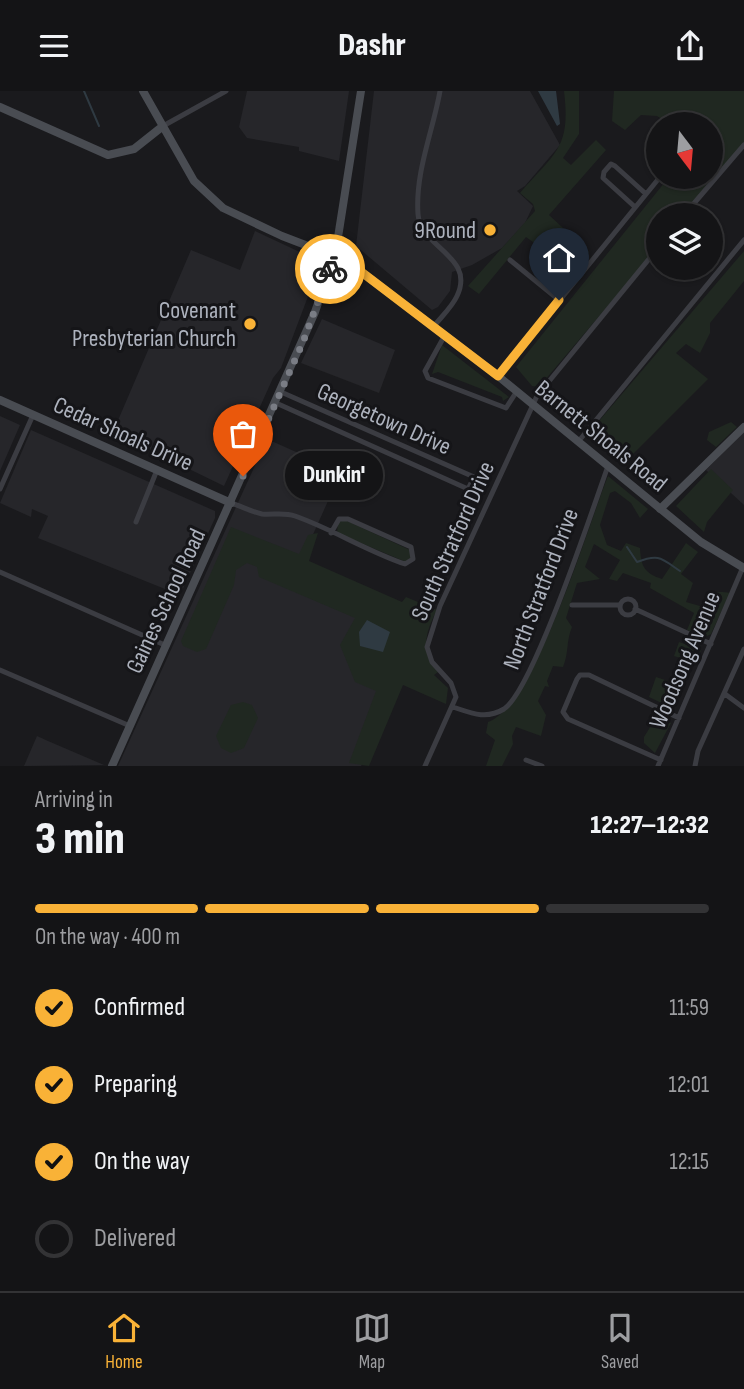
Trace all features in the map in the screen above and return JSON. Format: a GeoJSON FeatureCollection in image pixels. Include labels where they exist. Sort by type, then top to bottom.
{"type":"FeatureCollection","features":[{"type":"Feature","properties":{"kind":"main road","name":"Barnett Shoals Road"},"geometry":{"type":"LineString","coordinates":[[144,91],[194,181],[223,208],[347,261],[517,391],[709,548],[743,567]]}},
{"type":"Feature","properties":{"kind":"main road"},"geometry":{"type":"LineString","coordinates":[[334,257],[346,201],[360,91]]}},
{"type":"Feature","properties":{"kind":"main road"},"geometry":{"type":"LineString","coordinates":[[0,107],[108,155],[134,149],[163,126]]}},
{"type":"Feature","properties":{"kind":"main road","name":"Gaines School Road"},"geometry":{"type":"LineString","coordinates":[[111,766],[281,392],[315,312],[334,257]]}},
{"type":"Feature","properties":{"kind":"main road","name":"Cedar Shoals Drive"},"geometry":{"type":"LineString","coordinates":[[0,400],[231,503]]}},
{"type":"Feature","properties":{"kind":"main road"},"geometry":{"type":"LineString","coordinates":[[660,509],[744,426]]}},
{"type":"Feature","properties":{"kind":"street"},"geometry":{"type":"LineString","coordinates":[[163,126],[226,91]]}},
{"type":"Feature","properties":{"kind":"street"},"geometry":{"type":"LineString","coordinates":[[434,326],[457,297],[460,282],[454,260],[426,235],[418,215],[428,133],[440,91]]}},
{"type":"Feature","properties":{"kind":"street"},"geometry":{"type":"LineString","coordinates":[[694,203],[744,145]]}},
{"type":"Feature","properties":{"kind":"street"},"geometry":{"type":"LineString","coordinates":[[635,208],[603,178],[611,164],[646,194]]}},
{"type":"Feature","properties":{"kind":"street"},"geometry":{"type":"LineString","coordinates":[[498,376],[650,189]]}},
{"type":"Feature","properties":{"kind":"street"},"geometry":{"type":"LineString","coordinates":[[578,442],[744,240]]}},
{"type":"Feature","properties":{"kind":"street"},"geometry":{"type":"LineString","coordinates":[[510,260],[559,300]]}},
{"type":"Feature","properties":{"kind":"street","name":"South Stratford Drive"},"geometry":{"type":"LineString","coordinates":[[453,707],[455,690],[432,662],[428,640],[437,612],[532,404],[646,263]]}},
{"type":"Feature","properties":{"kind":"street"},"geometry":{"type":"LineString","coordinates":[[538,266],[568,290]]}},
{"type":"Feature","properties":{"kind":"street"},"geometry":{"type":"LineString","coordinates":[[445,335],[425,371],[428,378],[506,408],[517,391]]}},
{"type":"Feature","properties":{"kind":"street","name":"Georgetown Drive"},"geometry":{"type":"LineString","coordinates":[[276,403],[468,489],[474,477],[281,392]]}},
{"type":"Feature","properties":{"kind":"street"},"geometry":{"type":"LineString","coordinates":[[0,489],[33,415]]}},
{"type":"Feature","properties":{"kind":"street","name":"North Stratford Drive"},"geometry":{"type":"LineString","coordinates":[[453,707],[476,715],[491,715],[507,707],[520,690],[561,596],[608,466]]}},
{"type":"Feature","properties":{"kind":"street"},"geometry":{"type":"LineString","coordinates":[[136,522],[157,470]]}},
{"type":"Feature","properties":{"kind":"street"},"geometry":{"type":"LineString","coordinates":[[231,503],[258,513],[296,516],[331,533],[405,564],[413,559],[411,547],[348,519],[339,519],[331,533]]}},
{"type":"Feature","properties":{"kind":"street","name":"Woodsong Avenue"},"geometry":{"type":"LineString","coordinates":[[659,763],[743,567]]}},
{"type":"Feature","properties":{"kind":"street"},"geometry":{"type":"LineString","coordinates":[[0,572],[167,646]]}},
{"type":"Feature","properties":{"kind":"street"},"geometry":{"type":"LineString","coordinates":[[620,605],[623,600],[631,600],[635,609],[711,644]]}},
{"type":"Feature","properties":{"kind":"street"},"geometry":{"type":"LineString","coordinates":[[572,605],[620,605]]}},
{"type":"Feature","properties":{"kind":"street"},"geometry":{"type":"LineString","coordinates":[[620,605],[626,614],[635,609]]}},
{"type":"Feature","properties":{"kind":"street"},"geometry":{"type":"LineString","coordinates":[[695,766],[698,751],[744,649]]}},
{"type":"Feature","properties":{"kind":"street"},"geometry":{"type":"LineString","coordinates":[[0,670],[130,726]]}},
{"type":"Feature","properties":{"kind":"street"},"geometry":{"type":"LineString","coordinates":[[659,763],[568,719],[563,712],[577,679],[580,675],[589,675],[679,718]]}},
{"type":"Feature","properties":{"kind":"street"},"geometry":{"type":"LineString","coordinates":[[725,694],[744,708]]}},
{"type":"Feature","properties":{"kind":"street"},"geometry":{"type":"LineString","coordinates":[[425,766],[453,707]]}},
{"type":"Feature","properties":{"kind":"street"},"geometry":{"type":"LineString","coordinates":[[526,760],[542,766]]}},
{"type":"Feature","properties":{"kind":"shaded area"},"geometry":{"type":"Polygon","coordinates":[[[247,91],[349,91],[339,161],[299,151],[299,147],[247,138],[239,127],[247,91]]]}},
{"type":"Feature","properties":{"kind":"shaded area"},"geometry":{"type":"Polygon","coordinates":[[[374,91],[530,91],[560,145],[525,186],[517,191],[533,206],[525,223],[502,248],[472,265],[452,272],[450,291],[438,307],[432,310],[356,246],[374,91]]]}},
{"type":"Feature","properties":{"kind":"shaded area"},"geometry":{"type":"Polygon","coordinates":[[[538,91],[556,91],[560,124],[557,126],[538,91]]]}},
{"type":"Feature","properties":{"kind":"shaded area"},"geometry":{"type":"Polygon","coordinates":[[[564,91],[579,91],[579,134],[563,158],[571,165],[596,140],[606,150],[549,215],[589,252],[573,271],[526,237],[479,294],[468,286],[535,211],[533,204],[520,193],[558,148],[565,126],[564,91]]]}},
{"type":"Feature","properties":{"kind":"shaded area"},"geometry":{"type":"Polygon","coordinates":[[[614,91],[744,91],[744,145],[723,170],[723,112],[646,112],[646,115],[641,115],[625,130],[612,121],[614,91]]]}},
{"type":"Feature","properties":{"kind":"shaded area"},"geometry":{"type":"Polygon","coordinates":[[[659,189],[707,189],[695,203],[648,203],[659,189]]]}},
{"type":"Feature","properties":{"kind":"shaded area"},"geometry":{"type":"Polygon","coordinates":[[[646,206],[646,261],[539,387],[532,386],[516,367],[646,206]]]}},
{"type":"Feature","properties":{"kind":"shaded area"},"geometry":{"type":"Polygon","coordinates":[[[255,231],[321,262],[281,368],[273,378],[224,486],[113,432],[191,250],[240,270],[255,231]]]}},
{"type":"Feature","properties":{"kind":"shaded area"},"geometry":{"type":"Polygon","coordinates":[[[744,251],[744,281],[710,323],[710,333],[700,353],[686,344],[676,353],[708,379],[622,465],[587,435],[719,280],[723,280],[723,276],[744,251]]]}},
{"type":"Feature","properties":{"kind":"shaded area"},"geometry":{"type":"Polygon","coordinates":[[[322,319],[395,350],[379,393],[301,363],[322,319]]]}},
{"type":"Feature","properties":{"kind":"shaded area"},"geometry":{"type":"Polygon","coordinates":[[[442,345],[509,397],[503,401],[502,397],[438,372],[432,374],[442,345]]]}},
{"type":"Feature","properties":{"kind":"shaded area"},"geometry":{"type":"Polygon","coordinates":[[[0,416],[20,425],[0,471],[0,416]]]}},
{"type":"Feature","properties":{"kind":"shaded area"},"geometry":{"type":"Polygon","coordinates":[[[731,422],[737,427],[716,447],[707,440],[709,432],[731,422]]]}},
{"type":"Feature","properties":{"kind":"shaded area"},"geometry":{"type":"Polygon","coordinates":[[[31,430],[215,511],[215,518],[180,595],[38,538],[48,516],[32,509],[31,517],[0,503],[31,430]]]}},
{"type":"Feature","properties":{"kind":"shaded area"},"geometry":{"type":"Polygon","coordinates":[[[744,432],[744,505],[706,470],[744,432]]]}},
{"type":"Feature","properties":{"kind":"shaded area"},"geometry":{"type":"Polygon","coordinates":[[[267,439],[341,472],[302,559],[429,616],[361,766],[118,766],[267,439]]]}},
{"type":"Feature","properties":{"kind":"shaded area"},"geometry":{"type":"Polygon","coordinates":[[[711,469],[733,490],[707,522],[704,532],[676,506],[711,469]]]}},
{"type":"Feature","properties":{"kind":"shaded area"},"geometry":{"type":"Polygon","coordinates":[[[608,476],[648,509],[640,518],[631,503],[615,491],[610,493],[600,525],[607,545],[621,551],[626,543],[640,548],[645,568],[662,579],[686,543],[698,552],[681,574],[693,583],[686,602],[700,606],[712,593],[730,593],[711,634],[705,637],[687,630],[694,613],[650,588],[651,583],[623,573],[617,581],[609,579],[620,560],[594,544],[585,567],[600,579],[577,583],[566,618],[572,627],[565,662],[563,667],[553,666],[547,681],[549,687],[545,686],[538,701],[546,715],[541,736],[516,727],[512,736],[513,744],[502,766],[486,766],[495,740],[486,733],[488,722],[506,709],[524,683],[541,650],[574,571],[608,476]]]}},
{"type":"Feature","properties":{"kind":"shaded area"},"geometry":{"type":"Polygon","coordinates":[[[345,520],[410,550],[412,558],[406,562],[337,533],[338,522],[345,520]]]}},
{"type":"Feature","properties":{"kind":"shaded area"},"geometry":{"type":"Polygon","coordinates":[[[231,527],[299,554],[308,535],[318,533],[309,561],[402,602],[406,597],[437,610],[426,642],[429,657],[438,672],[434,675],[448,688],[446,704],[403,685],[369,766],[349,763],[376,691],[355,682],[340,645],[355,618],[259,577],[257,567],[247,563],[236,570],[234,585],[206,649],[197,652],[183,646],[181,641],[231,527]]]}},
{"type":"Feature","properties":{"kind":"shaded area"},"geometry":{"type":"Polygon","coordinates":[[[367,620],[390,632],[383,652],[360,646],[359,632],[367,620]]]}},
{"type":"Feature","properties":{"kind":"shaded area"},"geometry":{"type":"Polygon","coordinates":[[[679,642],[701,650],[696,663],[674,656],[679,642]]]}},
{"type":"Feature","properties":{"kind":"shaded area"},"geometry":{"type":"Polygon","coordinates":[[[656,677],[683,686],[676,706],[672,708],[649,697],[656,677]]]}},
{"type":"Feature","properties":{"kind":"shaded area"},"geometry":{"type":"Polygon","coordinates":[[[243,702],[252,705],[258,718],[244,748],[231,753],[221,748],[216,736],[231,705],[243,702]]]}},
{"type":"Feature","properties":{"kind":"shaded area"},"geometry":{"type":"Polygon","coordinates":[[[657,716],[671,723],[655,753],[644,743],[644,737],[657,716]]]}},
{"type":"Feature","properties":{"kind":"shaded area"},"geometry":{"type":"Polygon","coordinates":[[[37,736],[48,741],[104,765],[24,766],[37,736]]]}},
{"type":"Feature","properties":{"kind":"waterway"},"geometry":{"type":"LineString","coordinates":[[84,91],[99,126]]}},
{"type":"Feature","properties":{"kind":"waterway"},"geometry":{"type":"LineString","coordinates":[[627,547],[637,562],[656,558],[680,571]]}},
{"type":"Feature","properties":{"kind":"way so far"},"geometry":{"type":"LineString","coordinates":[[243,476],[303,342],[330,269]]}},
{"type":"Feature","properties":{"kind":"place","name":"9Round"},"geometry":{"type":"Point","coordinates":[490,230]}},
{"type":"Feature","properties":{"kind":"place","name":"Covenant Presbyterian Church"},"geometry":{"type":"Point","coordinates":[250,324]}},
{"type":"Feature","properties":{"kind":"place","name":"Dunkin'"},"geometry":{"type":"Point","coordinates":[243,476]}},
{"type":"Feature","properties":{"kind":"route"},"geometry":{"type":"LineString","coordinates":[[330,269],[334,257],[347,261],[498,376],[559,300]]}}]}
